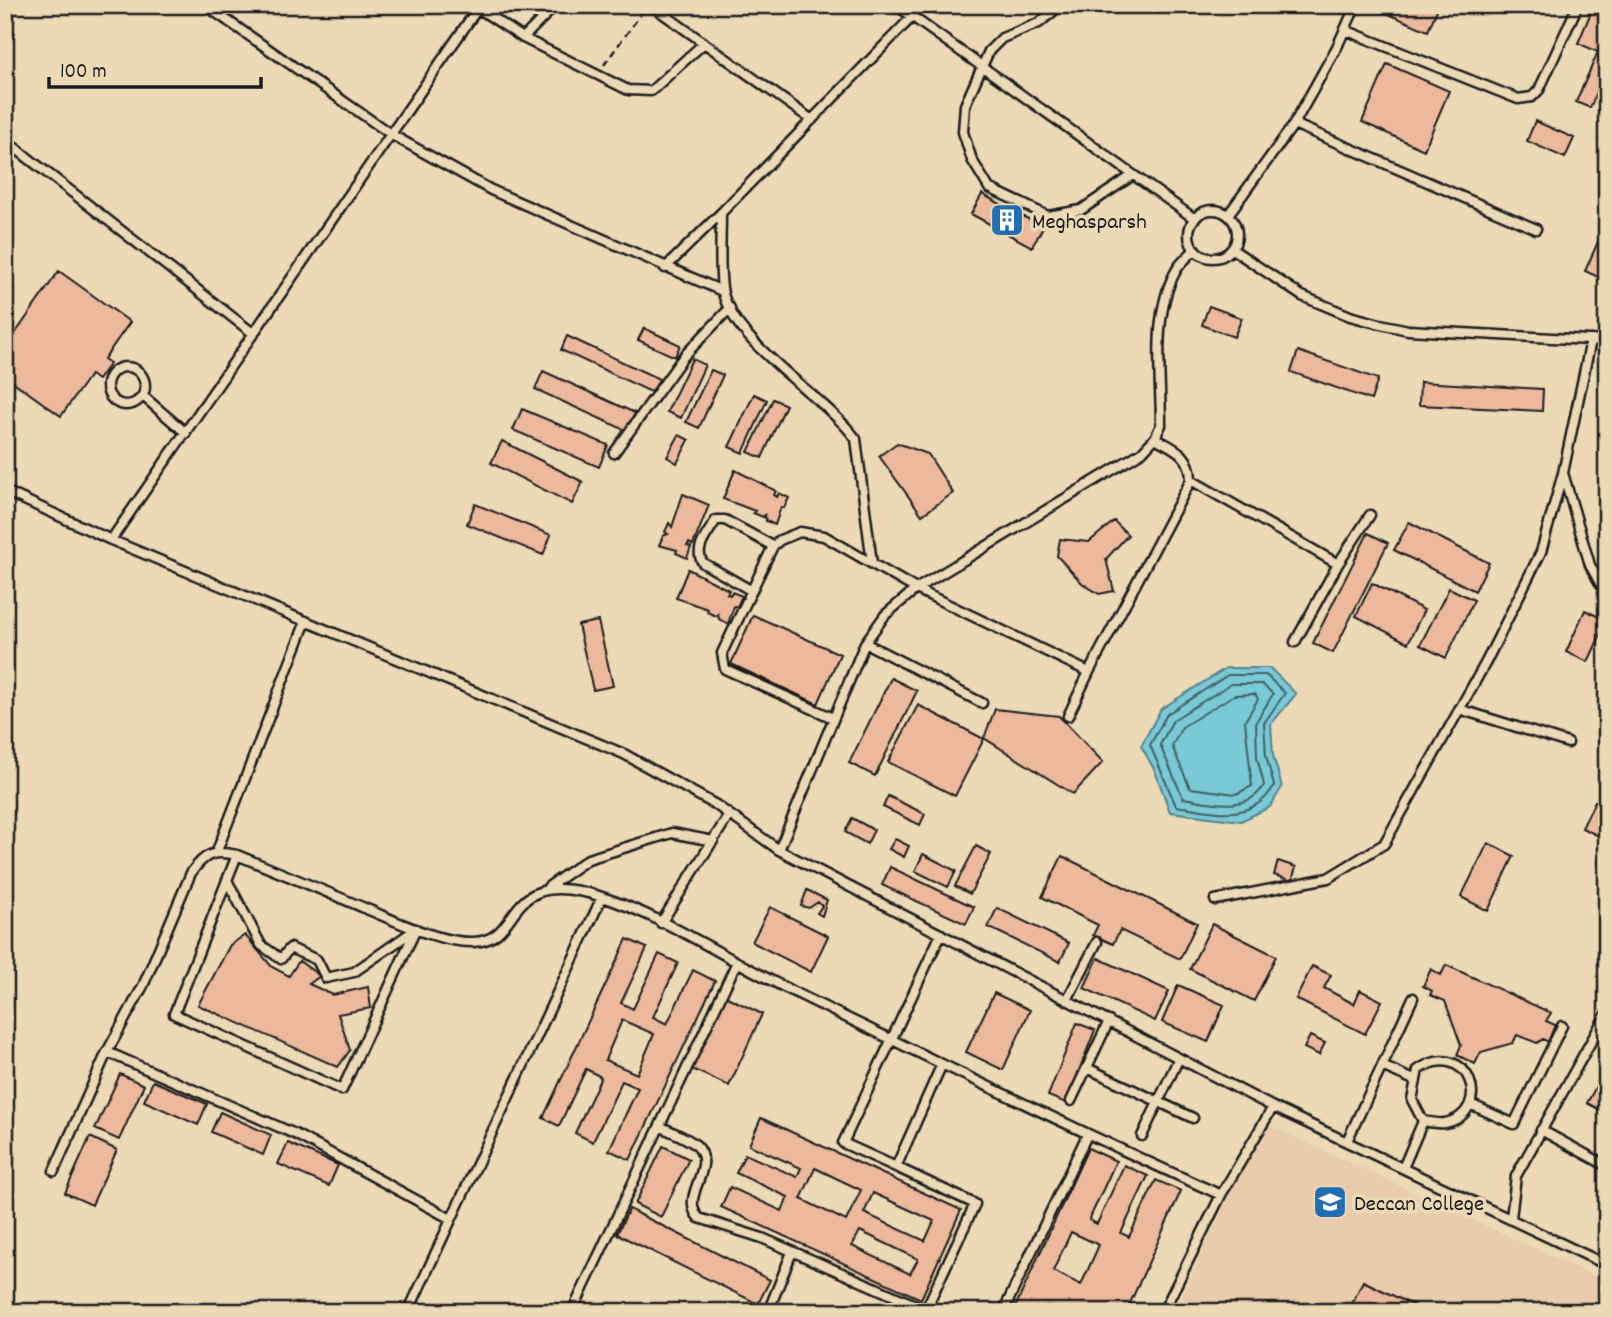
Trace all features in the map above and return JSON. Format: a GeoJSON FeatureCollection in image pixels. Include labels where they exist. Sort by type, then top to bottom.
{"type":"FeatureCollection","features":[{"type":"Feature","properties":{"kind":"lane"},"geometry":{"type":"LineString","coordinates":[[205,5],[392,135],[491,190],[665,268],[722,290]]}},
{"type":"Feature","properties":{"kind":"lane"},"geometry":{"type":"LineString","coordinates":[[523,38],[556,5]]}},
{"type":"Feature","properties":{"kind":"lane"},"geometry":{"type":"LineString","coordinates":[[649,5],[736,64],[811,120]]}},
{"type":"Feature","properties":{"kind":"lane"},"geometry":{"type":"LineString","coordinates":[[896,5],[1195,219]]}},
{"type":"Feature","properties":{"kind":"lane"},"geometry":{"type":"LineString","coordinates":[[1061,5],[1040,23],[1002,38],[989,51],[965,105],[962,132],[972,160],[989,188],[1048,216],[1081,210],[1133,175]]}},
{"type":"Feature","properties":{"kind":"lane"},"geometry":{"type":"LineString","coordinates":[[1228,215],[1294,124],[1356,5]]}},
{"type":"Feature","properties":{"kind":"lane"},"geometry":{"type":"LineString","coordinates":[[1345,30],[1518,99],[1532,97],[1539,90],[1578,5]]}},
{"type":"Feature","properties":{"kind":"lane"},"geometry":{"type":"LineString","coordinates":[[111,540],[479,6],[523,38],[628,90],[650,91],[703,44]]}},
{"type":"Feature","properties":{"kind":"lane"},"geometry":{"type":"LineString","coordinates":[[665,268],[912,17]]}},
{"type":"Feature","properties":{"kind":"lane"},"geometry":{"type":"LineString","coordinates":[[1294,124],[1536,229]]}},
{"type":"Feature","properties":{"kind":"lane"},"geometry":{"type":"LineString","coordinates":[[5,140],[254,334]]}},
{"type":"Feature","properties":{"kind":"lane"},"geometry":{"type":"LineString","coordinates":[[1210,210],[1228,215],[1237,232],[1232,249],[1216,258],[1206,257],[1195,249],[1189,232],[1195,219],[1210,210]]}},
{"type":"Feature","properties":{"kind":"lane"},"geometry":{"type":"LineString","coordinates":[[721,213],[722,290],[730,308],[752,340],[807,394],[847,426],[856,439],[872,563]]}},
{"type":"Feature","properties":{"kind":"lane"},"geometry":{"type":"LineString","coordinates":[[779,850],[865,643],[885,615],[916,589],[1142,452],[1155,438],[1161,425],[1161,327],[1164,304],[1177,268],[1195,249]]}},
{"type":"Feature","properties":{"kind":"lane"},"geometry":{"type":"LineString","coordinates":[[1232,249],[1302,296],[1350,316],[1376,323],[1408,330],[1607,341]]}},
{"type":"Feature","properties":{"kind":"lane"},"geometry":{"type":"LineString","coordinates":[[614,453],[684,356],[730,308]]}},
{"type":"Feature","properties":{"kind":"lane"},"geometry":{"type":"LineString","coordinates":[[1215,900],[1328,878],[1384,845],[1541,552],[1563,473],[1591,341]]}},
{"type":"Feature","properties":{"kind":"lane"},"geometry":{"type":"LineString","coordinates":[[128,366],[140,372],[146,384],[143,396],[127,405],[115,402],[107,386],[111,374],[128,366]]}},
{"type":"Feature","properties":{"kind":"lane"},"geometry":{"type":"LineString","coordinates":[[143,396],[186,433]]}},
{"type":"Feature","properties":{"kind":"lane"},"geometry":{"type":"LineString","coordinates":[[1068,716],[1191,480],[1191,467],[1185,455],[1155,438]]}},
{"type":"Feature","properties":{"kind":"lane"},"geometry":{"type":"LineString","coordinates":[[1563,473],[1590,565],[1607,589]]}},
{"type":"Feature","properties":{"kind":"lane"},"geometry":{"type":"LineString","coordinates":[[1191,480],[1338,564]]}},
{"type":"Feature","properties":{"kind":"lane"},"geometry":{"type":"LineString","coordinates":[[5,491],[111,540],[624,754],[729,815],[779,850],[1067,1000],[1273,1107],[1607,1265]]}},
{"type":"Feature","properties":{"kind":"lane"},"geometry":{"type":"LineString","coordinates":[[1295,642],[1338,564],[1370,515]]}},
{"type":"Feature","properties":{"kind":"lane"},"geometry":{"type":"LineString","coordinates":[[752,591],[703,563],[698,556],[699,549],[716,520],[725,520],[773,546]]}},
{"type":"Feature","properties":{"kind":"lane"},"geometry":{"type":"LineString","coordinates":[[833,718],[724,669],[722,653],[773,546],[789,536],[812,532],[916,589],[1089,672]]}},
{"type":"Feature","properties":{"kind":"lane"},"geometry":{"type":"LineString","coordinates":[[54,1171],[107,1052],[143,986],[191,873],[202,858],[217,850],[306,621]]}},
{"type":"Feature","properties":{"kind":"lane"},"geometry":{"type":"LineString","coordinates":[[865,643],[982,703]]}},
{"type":"Feature","properties":{"kind":"lane"},"geometry":{"type":"LineString","coordinates":[[1458,709],[1568,743]]}},
{"type":"Feature","properties":{"kind":"lane"},"geometry":{"type":"LineString","coordinates":[[661,923],[729,815]]}},
{"type":"Feature","properties":{"kind":"lane"},"geometry":{"type":"LineString","coordinates":[[217,850],[237,855],[416,929],[471,943],[484,941],[497,932],[528,897],[547,888],[588,859],[671,833],[713,841]]}},
{"type":"Feature","properties":{"kind":"lane"},"geometry":{"type":"LineString","coordinates":[[237,855],[174,1014],[342,1090],[416,929]]}},
{"type":"Feature","properties":{"kind":"lane"},"geometry":{"type":"LineString","coordinates":[[227,880],[261,945],[281,959],[290,948],[317,960],[326,978],[354,972],[416,929]]}},
{"type":"Feature","properties":{"kind":"lane"},"geometry":{"type":"LineString","coordinates":[[547,888],[566,887],[602,897],[661,923],[736,964],[1087,1135],[1221,1195]]}},
{"type":"Feature","properties":{"kind":"lane"},"geometry":{"type":"LineString","coordinates":[[408,1312],[602,897]]}},
{"type":"Feature","properties":{"kind":"lane"},"geometry":{"type":"LineString","coordinates":[[661,1127],[694,1144],[702,1152],[703,1165],[691,1203],[692,1211],[699,1218],[762,1238],[929,1311],[975,1204],[843,1143],[941,934]]}},
{"type":"Feature","properties":{"kind":"lane"},"geometry":{"type":"LineString","coordinates":[[1067,1000],[1097,942]]}},
{"type":"Feature","properties":{"kind":"lane"},"geometry":{"type":"LineString","coordinates":[[572,1312],[736,964]]}},
{"type":"Feature","properties":{"kind":"lane"},"geometry":{"type":"LineString","coordinates":[[1347,1142],[1413,998]]}},
{"type":"Feature","properties":{"kind":"lane"},"geometry":{"type":"LineString","coordinates":[[1511,1219],[1516,1176],[1607,1013]]}},
{"type":"Feature","properties":{"kind":"lane"},"geometry":{"type":"LineString","coordinates":[[1071,1101],[1109,1021]]}},
{"type":"Feature","properties":{"kind":"lane"},"geometry":{"type":"LineString","coordinates":[[1470,1104],[1514,1124],[1562,1026]]}},
{"type":"Feature","properties":{"kind":"lane"},"geometry":{"type":"LineString","coordinates":[[107,1052],[295,1134],[452,1219]]}},
{"type":"Feature","properties":{"kind":"lane"},"geometry":{"type":"LineString","coordinates":[[1142,1136],[1179,1058]]}},
{"type":"Feature","properties":{"kind":"lane"},"geometry":{"type":"LineString","coordinates":[[1430,1061],[1447,1061],[1469,1076],[1473,1085],[1470,1104],[1459,1116],[1445,1123],[1423,1122],[1412,1100],[1414,1080],[1418,1070],[1430,1061]]}},
{"type":"Feature","properties":{"kind":"lane"},"geometry":{"type":"LineString","coordinates":[[896,1167],[942,1064]]}},
{"type":"Feature","properties":{"kind":"lane"},"geometry":{"type":"LineString","coordinates":[[1382,1066],[1414,1080]]}},
{"type":"Feature","properties":{"kind":"lane"},"geometry":{"type":"LineString","coordinates":[[1087,1068],[1193,1118]]}},
{"type":"Feature","properties":{"kind":"lane"},"geometry":{"type":"LineString","coordinates":[[1163,1312],[1221,1195],[1273,1107]]}},
{"type":"Feature","properties":{"kind":"lane"},"geometry":{"type":"LineString","coordinates":[[1403,1168],[1423,1122]]}},
{"type":"Feature","properties":{"kind":"lane"},"geometry":{"type":"LineString","coordinates":[[1541,1130],[1607,1166]]}},
{"type":"Feature","properties":{"kind":"lane"},"geometry":{"type":"LineString","coordinates":[[1003,1312],[1087,1135]]}},
{"type":"Feature","properties":{"kind":"lane"},"geometry":{"type":"LineString","coordinates":[[768,1312],[792,1252]]}},
{"type":"Feature","properties":{"kind":"path"},"geometry":{"type":"LineString","coordinates":[[597,75],[649,5]]}},
{"type":"Feature","properties":{"kind":"shaded area","name":"Deccan College"},"geometry":{"type":"Polygon","coordinates":[[[1262,1122],[1607,1282],[1607,1312],[1175,1312],[1262,1122]]]}},
{"type":"Feature","properties":{"kind":"water"},"geometry":{"type":"Polygon","coordinates":[[[1226,668],[1270,668],[1296,694],[1271,724],[1273,755],[1282,787],[1270,807],[1241,821],[1170,812],[1155,771],[1141,746],[1161,709],[1226,668]]]}},
{"type":"Feature","properties":{"kind":"building"},"geometry":{"type":"Polygon","coordinates":[[[1389,5],[1439,5],[1428,31],[1386,13],[1389,5]]]}},
{"type":"Feature","properties":{"kind":"building"},"geometry":{"type":"Polygon","coordinates":[[[1594,5],[1607,5],[1607,70],[1590,108],[1576,102],[1598,52],[1578,43],[1594,5]]]}},
{"type":"Feature","properties":{"kind":"building"},"geometry":{"type":"Polygon","coordinates":[[[1387,64],[1449,91],[1424,150],[1362,122],[1387,64]]]}},
{"type":"Feature","properties":{"kind":"building"},"geometry":{"type":"Polygon","coordinates":[[[1535,121],[1574,138],[1565,158],[1527,141],[1535,121]]]}},
{"type":"Feature","properties":{"kind":"building","name":"Meghasparsh"},"geometry":{"type":"Polygon","coordinates":[[[982,194],[1043,227],[1032,247],[971,214],[982,194]]]}},
{"type":"Feature","properties":{"kind":"building"},"geometry":{"type":"Polygon","coordinates":[[[1605,226],[1607,227],[1607,281],[1585,271],[1605,226]]]}},
{"type":"Feature","properties":{"kind":"building"},"geometry":{"type":"Polygon","coordinates":[[[59,271],[130,322],[104,359],[110,363],[98,380],[90,375],[61,416],[5,376],[5,348],[59,271]]]}},
{"type":"Feature","properties":{"kind":"building"},"geometry":{"type":"Polygon","coordinates":[[[1209,306],[1242,318],[1234,337],[1202,325],[1209,306]]]}},
{"type":"Feature","properties":{"kind":"building"},"geometry":{"type":"Polygon","coordinates":[[[644,328],[680,345],[675,357],[638,340],[644,328]]]}},
{"type":"Feature","properties":{"kind":"building"},"geometry":{"type":"Polygon","coordinates":[[[567,336],[659,379],[653,393],[561,350],[567,336]]]}},
{"type":"Feature","properties":{"kind":"building"},"geometry":{"type":"Polygon","coordinates":[[[1298,351],[1378,379],[1371,400],[1291,372],[1298,351]]]}},
{"type":"Feature","properties":{"kind":"building"},"geometry":{"type":"Polygon","coordinates":[[[692,359],[705,365],[681,418],[667,412],[692,359]]]}},
{"type":"Feature","properties":{"kind":"building"},"geometry":{"type":"Polygon","coordinates":[[[711,370],[723,375],[699,428],[686,422],[711,370]]]}},
{"type":"Feature","properties":{"kind":"building"},"geometry":{"type":"Polygon","coordinates":[[[543,371],[635,413],[627,431],[535,389],[543,371]]]}},
{"type":"Feature","properties":{"kind":"building"},"geometry":{"type":"Polygon","coordinates":[[[1420,382],[1543,389],[1542,411],[1419,405],[1420,382]]]}},
{"type":"Feature","properties":{"kind":"building"},"geometry":{"type":"Polygon","coordinates":[[[754,394],[767,400],[743,453],[729,447],[754,394]]]}},
{"type":"Feature","properties":{"kind":"building"},"geometry":{"type":"Polygon","coordinates":[[[773,399],[786,405],[762,458],[748,452],[773,399]]]}},
{"type":"Feature","properties":{"kind":"building"},"geometry":{"type":"Polygon","coordinates":[[[522,409],[608,445],[599,467],[513,430],[522,409]]]}},
{"type":"Feature","properties":{"kind":"building"},"geometry":{"type":"Polygon","coordinates":[[[679,435],[689,440],[677,463],[667,457],[679,435]]]}},
{"type":"Feature","properties":{"kind":"building"},"geometry":{"type":"Polygon","coordinates":[[[502,441],[583,482],[572,504],[491,463],[502,441]]]}},
{"type":"Feature","properties":{"kind":"building"},"geometry":{"type":"Polygon","coordinates":[[[897,443],[928,454],[953,493],[922,515],[879,456],[897,443]]]}},
{"type":"Feature","properties":{"kind":"building"},"geometry":{"type":"Polygon","coordinates":[[[735,470],[776,491],[774,495],[777,497],[779,493],[789,498],[784,508],[781,507],[775,525],[766,521],[765,515],[763,517],[753,513],[755,511],[723,499],[735,470]]]}},
{"type":"Feature","properties":{"kind":"building"},"geometry":{"type":"Polygon","coordinates":[[[683,494],[709,505],[693,545],[689,543],[687,546],[691,547],[687,558],[676,553],[677,550],[659,545],[663,536],[668,534],[665,532],[669,523],[672,527],[683,494]]]}},
{"type":"Feature","properties":{"kind":"building"},"geometry":{"type":"Polygon","coordinates":[[[475,504],[551,535],[543,555],[467,524],[475,504]]]}},
{"type":"Feature","properties":{"kind":"building"},"geometry":{"type":"Polygon","coordinates":[[[1114,521],[1128,535],[1106,559],[1114,591],[1099,594],[1082,583],[1057,556],[1060,539],[1089,542],[1114,521]]]}},
{"type":"Feature","properties":{"kind":"building"},"geometry":{"type":"Polygon","coordinates":[[[1409,522],[1489,563],[1475,591],[1394,550],[1409,522]]]}},
{"type":"Feature","properties":{"kind":"building"},"geometry":{"type":"Polygon","coordinates":[[[1368,533],[1388,543],[1333,653],[1313,643],[1368,533]]]}},
{"type":"Feature","properties":{"kind":"building"},"geometry":{"type":"Polygon","coordinates":[[[688,569],[729,590],[727,594],[732,592],[742,596],[737,607],[734,606],[728,624],[719,619],[718,614],[716,616],[707,612],[708,609],[676,598],[688,569]]]}},
{"type":"Feature","properties":{"kind":"building"},"geometry":{"type":"Polygon","coordinates":[[[1372,583],[1424,610],[1408,643],[1356,616],[1372,583]]]}},
{"type":"Feature","properties":{"kind":"building"},"geometry":{"type":"Polygon","coordinates":[[[1449,588],[1474,600],[1446,658],[1420,645],[1449,588]]]}},
{"type":"Feature","properties":{"kind":"building"},"geometry":{"type":"Polygon","coordinates":[[[1585,610],[1607,621],[1588,662],[1566,652],[1585,610]]]}},
{"type":"Feature","properties":{"kind":"building"},"geometry":{"type":"Polygon","coordinates":[[[753,615],[840,654],[818,704],[731,664],[753,615]]]}},
{"type":"Feature","properties":{"kind":"building"},"geometry":{"type":"Polygon","coordinates":[[[598,621],[613,686],[593,690],[578,625],[598,621]]]}},
{"type":"Feature","properties":{"kind":"building"},"geometry":{"type":"Polygon","coordinates":[[[891,678],[917,691],[875,776],[849,763],[891,678]]]}},
{"type":"Feature","properties":{"kind":"building"},"geometry":{"type":"Polygon","coordinates":[[[918,705],[984,739],[955,796],[888,762],[918,705]]]}},
{"type":"Feature","properties":{"kind":"building"},"geometry":{"type":"Polygon","coordinates":[[[995,709],[1059,716],[1103,762],[1073,794],[984,738],[995,709]]]}},
{"type":"Feature","properties":{"kind":"building"},"geometry":{"type":"Polygon","coordinates":[[[888,796],[925,814],[920,825],[883,807],[888,796]]]}},
{"type":"Feature","properties":{"kind":"building"},"geometry":{"type":"Polygon","coordinates":[[[1595,801],[1607,807],[1607,840],[1582,828],[1595,801]]]}},
{"type":"Feature","properties":{"kind":"building"},"geometry":{"type":"Polygon","coordinates":[[[852,818],[874,830],[867,844],[845,832],[852,818]]]}},
{"type":"Feature","properties":{"kind":"building"},"geometry":{"type":"Polygon","coordinates":[[[895,839],[909,846],[904,857],[889,849],[895,839]]]}},
{"type":"Feature","properties":{"kind":"building"},"geometry":{"type":"Polygon","coordinates":[[[1488,843],[1514,856],[1488,911],[1461,897],[1488,843]]]}},
{"type":"Feature","properties":{"kind":"building"},"geometry":{"type":"Polygon","coordinates":[[[976,846],[991,854],[970,894],[955,886],[976,846]]]}},
{"type":"Feature","properties":{"kind":"building"},"geometry":{"type":"Polygon","coordinates":[[[923,854],[956,871],[948,887],[915,871],[923,854]]]}},
{"type":"Feature","properties":{"kind":"building"},"geometry":{"type":"Polygon","coordinates":[[[1062,856],[1197,923],[1180,959],[1120,930],[1113,944],[1093,935],[1098,925],[1042,897],[1062,856]]]}},
{"type":"Feature","properties":{"kind":"building"},"geometry":{"type":"Polygon","coordinates":[[[1278,861],[1296,867],[1292,881],[1274,875],[1278,861]]]}},
{"type":"Feature","properties":{"kind":"building"},"geometry":{"type":"Polygon","coordinates":[[[890,867],[974,907],[966,924],[882,885],[890,867]]]}},
{"type":"Feature","properties":{"kind":"building"},"geometry":{"type":"Polygon","coordinates":[[[807,890],[827,900],[822,916],[817,913],[822,906],[818,902],[809,908],[801,906],[807,890]]]}},
{"type":"Feature","properties":{"kind":"building"},"geometry":{"type":"Polygon","coordinates":[[[770,907],[828,936],[811,972],[752,942],[770,907]]]}},
{"type":"Feature","properties":{"kind":"building"},"geometry":{"type":"Polygon","coordinates":[[[997,908],[1069,943],[1060,962],[988,927],[997,908]]]}},
{"type":"Feature","properties":{"kind":"building"},"geometry":{"type":"Polygon","coordinates":[[[1212,924],[1276,956],[1254,1001],[1190,969],[1212,924]]]}},
{"type":"Feature","properties":{"kind":"building"},"geometry":{"type":"Polygon","coordinates":[[[245,935],[272,967],[289,976],[299,961],[320,976],[309,984],[333,995],[368,987],[371,1008],[338,1014],[350,1050],[338,1067],[198,1005],[230,945],[245,935]]]}},
{"type":"Feature","properties":{"kind":"building"},"geometry":{"type":"Polygon","coordinates":[[[627,939],[647,948],[621,1003],[633,1009],[659,954],[678,963],[653,1017],[667,1024],[693,970],[715,981],[630,1160],[609,1150],[638,1088],[622,1081],[593,1142],[575,1133],[601,1077],[586,1069],[559,1126],[543,1118],[627,939]],[[622,1020],[605,1060],[637,1074],[654,1034],[622,1020]]]}},
{"type":"Feature","properties":{"kind":"building"},"geometry":{"type":"Polygon","coordinates":[[[1098,958],[1169,991],[1155,1021],[1084,988],[1098,958]]]}},
{"type":"Feature","properties":{"kind":"building"},"geometry":{"type":"Polygon","coordinates":[[[1446,965],[1551,1013],[1546,1021],[1555,1025],[1548,1042],[1543,1039],[1537,1043],[1517,1035],[1513,1043],[1481,1052],[1475,1064],[1457,1055],[1461,1045],[1445,1001],[1430,995],[1432,991],[1423,986],[1431,969],[1441,975],[1446,965]]]}},
{"type":"Feature","properties":{"kind":"building"},"geometry":{"type":"Polygon","coordinates":[[[1312,966],[1331,975],[1324,988],[1354,1004],[1360,990],[1382,1001],[1365,1034],[1296,999],[1312,966]]]}},
{"type":"Feature","properties":{"kind":"building"},"geometry":{"type":"Polygon","coordinates":[[[1178,985],[1224,1005],[1208,1042],[1162,1022],[1178,985]]]}},
{"type":"Feature","properties":{"kind":"building"},"geometry":{"type":"Polygon","coordinates":[[[994,993],[1030,1010],[1003,1070],[966,1052],[994,993]]]}},
{"type":"Feature","properties":{"kind":"building"},"geometry":{"type":"Polygon","coordinates":[[[725,996],[762,1014],[729,1086],[692,1069],[725,996]]]}},
{"type":"Feature","properties":{"kind":"building"},"geometry":{"type":"Polygon","coordinates":[[[1077,1023],[1095,1030],[1066,1103],[1048,1096],[1077,1023]]]}},
{"type":"Feature","properties":{"kind":"building"},"geometry":{"type":"Polygon","coordinates":[[[1310,1036],[1325,1043],[1319,1055],[1304,1048],[1310,1036]]]}},
{"type":"Feature","properties":{"kind":"building"},"geometry":{"type":"Polygon","coordinates":[[[1607,1066],[1607,1096],[1600,1110],[1587,1103],[1607,1066]]]}},
{"type":"Feature","properties":{"kind":"building"},"geometry":{"type":"Polygon","coordinates":[[[120,1074],[144,1085],[119,1140],[95,1129],[120,1074]]]}},
{"type":"Feature","properties":{"kind":"building"},"geometry":{"type":"Polygon","coordinates":[[[153,1081],[207,1104],[198,1125],[144,1101],[153,1081]]]}},
{"type":"Feature","properties":{"kind":"building"},"geometry":{"type":"Polygon","coordinates":[[[220,1112],[271,1135],[263,1155],[211,1132],[220,1112]]]}},
{"type":"Feature","properties":{"kind":"building"},"geometry":{"type":"Polygon","coordinates":[[[761,1118],[961,1210],[921,1299],[721,1207],[730,1187],[782,1211],[788,1197],[736,1173],[745,1154],[797,1177],[801,1168],[749,1145],[761,1118]],[[815,1168],[801,1199],[846,1221],[861,1190],[815,1168]],[[873,1193],[864,1213],[925,1241],[934,1221],[873,1193]],[[860,1231],[852,1246],[910,1274],[918,1259],[860,1231]]]}},
{"type":"Feature","properties":{"kind":"building"},"geometry":{"type":"Polygon","coordinates":[[[90,1137],[117,1150],[92,1205],[65,1193],[90,1137]]]}},
{"type":"Feature","properties":{"kind":"building"},"geometry":{"type":"Polygon","coordinates":[[[288,1143],[338,1165],[329,1186],[278,1164],[288,1143]]]}},
{"type":"Feature","properties":{"kind":"building"},"geometry":{"type":"Polygon","coordinates":[[[663,1146],[689,1159],[661,1217],[635,1204],[663,1146]]]}},
{"type":"Feature","properties":{"kind":"building"},"geometry":{"type":"Polygon","coordinates":[[[1088,1148],[1116,1161],[1089,1220],[1097,1224],[1124,1165],[1148,1176],[1121,1233],[1129,1237],[1156,1180],[1181,1191],[1126,1312],[1013,1312],[1088,1148]],[[1071,1232],[1053,1271],[1081,1285],[1099,1245],[1071,1232]]]}},
{"type":"Feature","properties":{"kind":"building"},"geometry":{"type":"Polygon","coordinates":[[[629,1209],[770,1280],[758,1304],[617,1234],[629,1209]]]}},
{"type":"Feature","properties":{"kind":"building"},"geometry":{"type":"Polygon","coordinates":[[[1363,1281],[1427,1312],[1348,1312],[1363,1281]]]}},
{"type":"Feature","properties":{"kind":"place","name":"Meghasparsh"},"geometry":{"type":"Point","coordinates":[1007,220]}},
{"type":"Feature","properties":{"kind":"place","name":"Deccan College"},"geometry":{"type":"Point","coordinates":[1330,1202]}}]}
